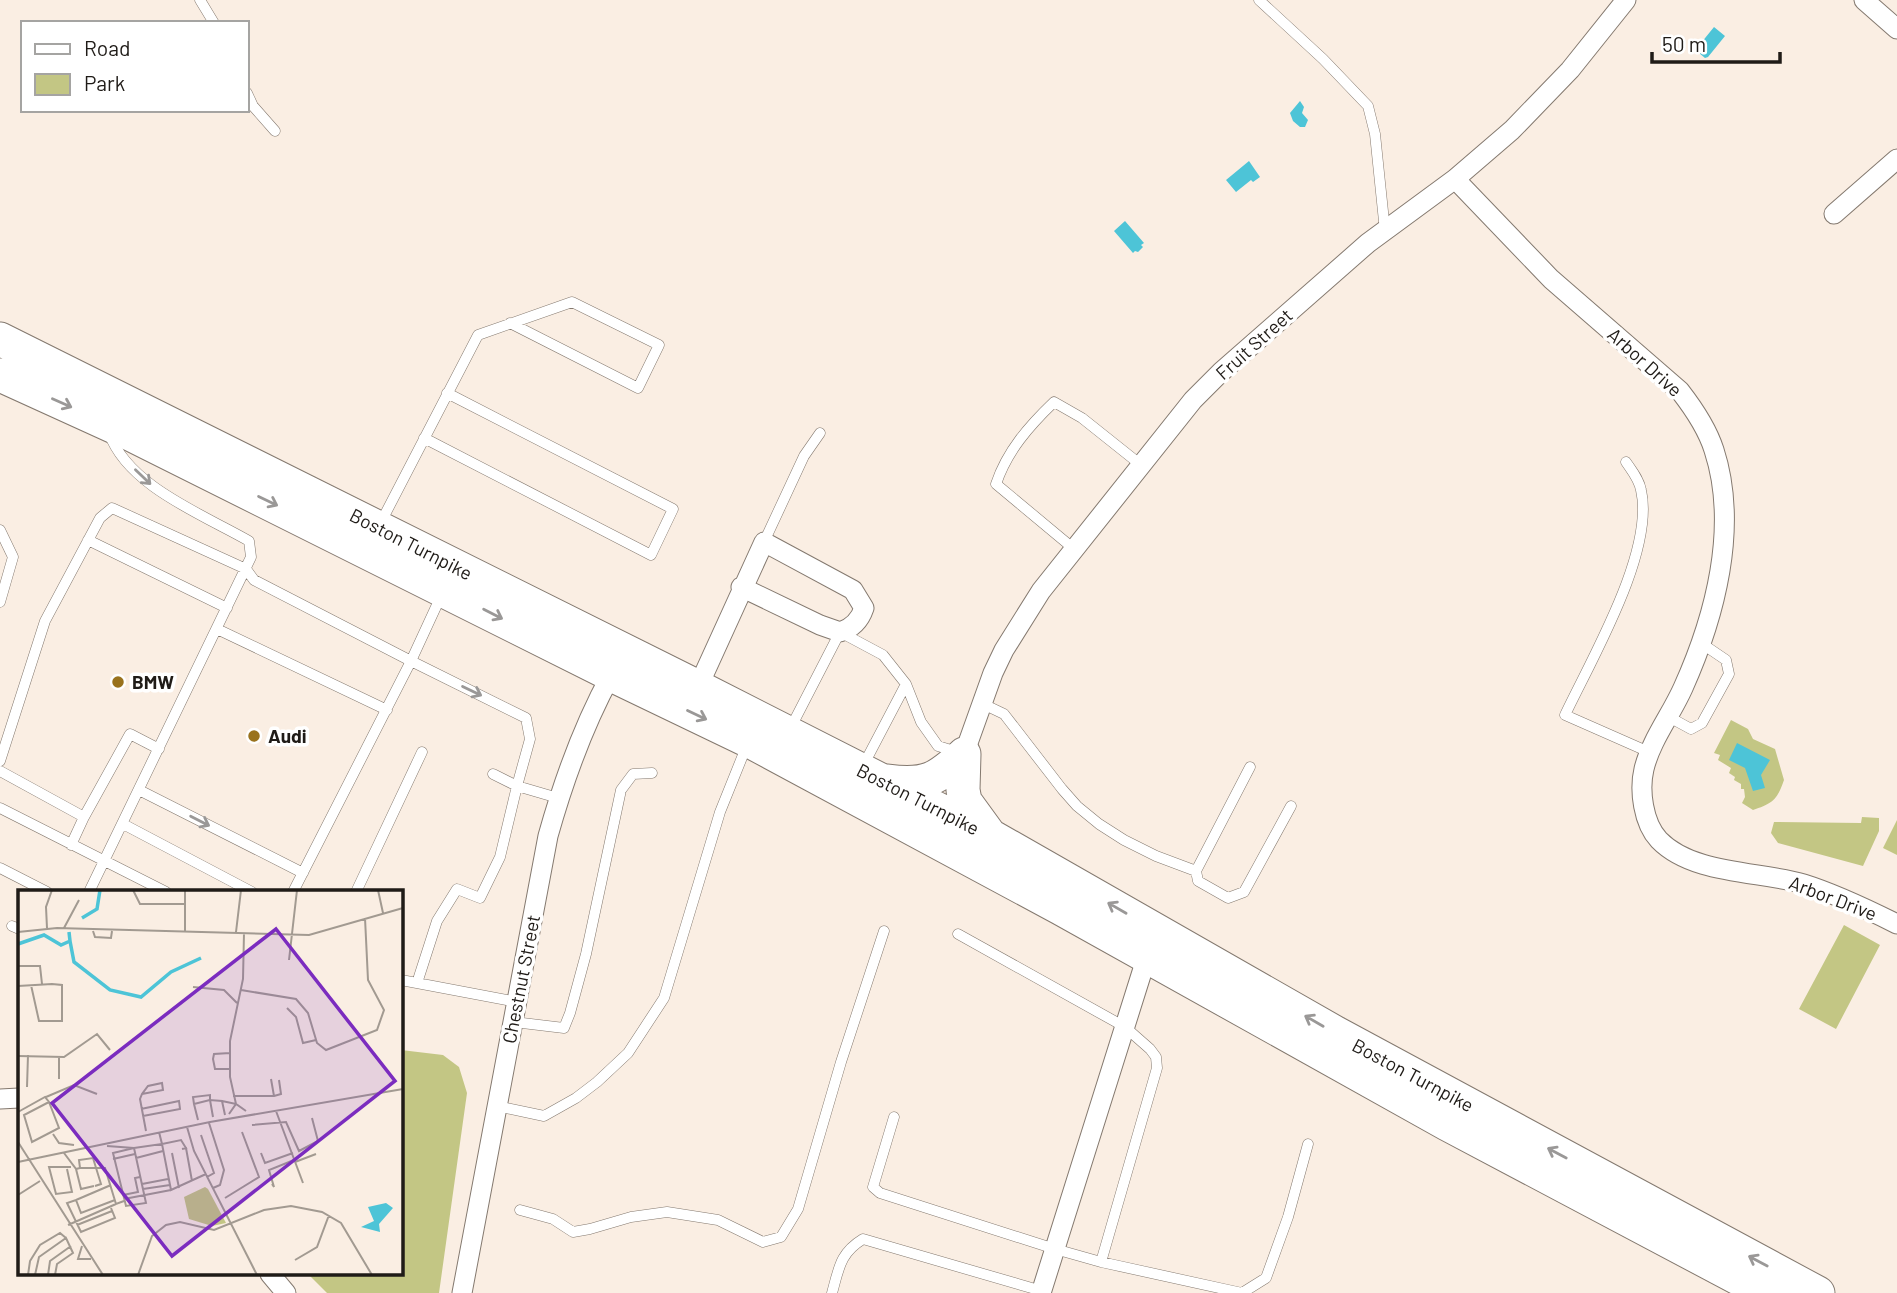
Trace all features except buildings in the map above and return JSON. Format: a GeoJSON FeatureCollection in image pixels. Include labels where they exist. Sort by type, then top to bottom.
{"type":"FeatureCollection","features":[{"type":"Feature","properties":{"kind":"highway","name":"Boston Turnpike"},"geometry":{"type":"LineString","coordinates":[[0,339],[788,732],[990,836],[1336,1033],[1818,1293]]}},
{"type":"Feature","properties":{"kind":"highway","name":"Boston Turnpike"},"geometry":{"type":"LineString","coordinates":[[0,375],[105,422],[611,675],[749,740],[1447,1124],[1766,1293]]}},
{"type":"Feature","properties":{"kind":"highway"},"geometry":{"type":"LineString","coordinates":[[872,775],[901,783],[926,781],[940,776],[964,754]]}},
{"type":"Feature","properties":{"kind":"highway"},"geometry":{"type":"LineString","coordinates":[[964,754],[965,801],[990,836]]}},
{"type":"Feature","properties":{"kind":"street","name":"Fruit Street"},"geometry":{"type":"LineString","coordinates":[[964,754],[1004,650],[1041,591],[1193,400],[1221,372],[1368,243],[1455,179],[1511,130],[1570,70],[1626,0]]}},
{"type":"Feature","properties":{"kind":"street"},"geometry":{"type":"LineString","coordinates":[[1864,0],[1897,29]]}},
{"type":"Feature","properties":{"kind":"street"},"geometry":{"type":"LineString","coordinates":[[1835,214],[1897,159]]}},
{"type":"Feature","properties":{"kind":"street","name":"Arbor Drive"},"geometry":{"type":"LineString","coordinates":[[1455,179],[1551,279],[1680,391],[1698,413],[1714,450],[1722,487],[1724,517],[1719,576],[1693,667],[1649,752],[1643,771],[1642,788],[1646,816],[1659,840],[1680,855],[1718,868],[1805,884],[1897,924]]}},
{"type":"Feature","properties":{"kind":"street"},"geometry":{"type":"LineString","coordinates":[[698,687],[741,587],[764,542],[853,590],[864,608],[854,625],[840,632],[741,587]]}},
{"type":"Feature","properties":{"kind":"street","name":"Chestnut Street"},"geometry":{"type":"LineString","coordinates":[[462,1293],[548,836],[558,798],[585,726],[611,675]]}},
{"type":"Feature","properties":{"kind":"street"},"geometry":{"type":"LineString","coordinates":[[1042,1292],[1146,957]]}},
{"type":"Feature","properties":{"kind":"street"},"geometry":{"type":"LineString","coordinates":[[0,1099],[18,1098]]}},
{"type":"Feature","properties":{"kind":"street"},"geometry":{"type":"LineString","coordinates":[[272,1276],[286,1293]]}},
{"type":"Feature","properties":{"kind":"lane"},"geometry":{"type":"LineString","coordinates":[[200,0],[213,21]]}},
{"type":"Feature","properties":{"kind":"lane"},"geometry":{"type":"LineString","coordinates":[[1259,0],[1323,59],[1368,106],[1376,134],[1384,231]]}},
{"type":"Feature","properties":{"kind":"lane"},"geometry":{"type":"LineString","coordinates":[[248,95],[253,106],[275,131]]}},
{"type":"Feature","properties":{"kind":"lane"},"geometry":{"type":"LineString","coordinates":[[379,528],[478,335],[510,323],[572,302],[659,345],[638,388],[510,323]]}},
{"type":"Feature","properties":{"kind":"lane"},"geometry":{"type":"LineString","coordinates":[[424,438],[651,555],[673,509],[447,393]]}},
{"type":"Feature","properties":{"kind":"lane"},"geometry":{"type":"LineString","coordinates":[[1074,549],[996,484],[1003,464],[1028,428],[1054,402],[1082,418],[1141,465]]}},
{"type":"Feature","properties":{"kind":"lane"},"geometry":{"type":"LineString","coordinates":[[90,890],[251,556],[249,541],[152,487],[115,450],[105,422]]}},
{"type":"Feature","properties":{"kind":"lane"},"geometry":{"type":"LineString","coordinates":[[764,542],[804,456],[820,433]]}},
{"type":"Feature","properties":{"kind":"lane"},"geometry":{"type":"LineString","coordinates":[[1626,462],[1641,488],[1643,528],[1639,548],[1620,597],[1565,715],[1649,752]]}},
{"type":"Feature","properties":{"kind":"lane"},"geometry":{"type":"LineString","coordinates":[[0,761],[45,621],[100,519],[112,508],[246,569],[254,580],[527,718],[530,738],[500,857],[480,898],[457,889],[437,921],[417,983]]}},
{"type":"Feature","properties":{"kind":"lane"},"geometry":{"type":"LineString","coordinates":[[0,530],[13,557],[0,602]]}},
{"type":"Feature","properties":{"kind":"lane"},"geometry":{"type":"LineString","coordinates":[[88,540],[227,608]]}},
{"type":"Feature","properties":{"kind":"lane"},"geometry":{"type":"LineString","coordinates":[[294,890],[387,710],[443,590]]}},
{"type":"Feature","properties":{"kind":"lane"},"geometry":{"type":"LineString","coordinates":[[217,629],[387,710]]}},
{"type":"Feature","properties":{"kind":"lane"},"geometry":{"type":"LineString","coordinates":[[788,732],[840,632],[883,655],[906,684],[920,722],[938,746],[964,754]]}},
{"type":"Feature","properties":{"kind":"lane"},"geometry":{"type":"LineString","coordinates":[[1669,717],[1691,729],[1702,723],[1729,674],[1726,660],[1701,643]]}},
{"type":"Feature","properties":{"kind":"lane"},"geometry":{"type":"LineString","coordinates":[[872,775],[906,684]]}},
{"type":"Feature","properties":{"kind":"lane"},"geometry":{"type":"LineString","coordinates":[[983,704],[1004,714],[1062,789],[1099,824],[1156,856],[1196,872]]}},
{"type":"Feature","properties":{"kind":"lane"},"geometry":{"type":"LineString","coordinates":[[71,845],[130,734],[159,749]]}},
{"type":"Feature","properties":{"kind":"lane"},"geometry":{"type":"LineString","coordinates":[[497,1106],[544,1116],[597,1082],[628,1053],[664,998],[720,812],[749,740]]}},
{"type":"Feature","properties":{"kind":"lane"},"geometry":{"type":"LineString","coordinates":[[357,890],[422,752]]}},
{"type":"Feature","properties":{"kind":"lane"},"geometry":{"type":"LineString","coordinates":[[1250,767],[1196,872],[1198,881],[1228,898],[1244,892],[1291,806]]}},
{"type":"Feature","properties":{"kind":"lane"},"geometry":{"type":"LineString","coordinates":[[0,771],[84,817]]}},
{"type":"Feature","properties":{"kind":"lane"},"geometry":{"type":"LineString","coordinates":[[494,774],[517,786],[558,798]]}},
{"type":"Feature","properties":{"kind":"lane"},"geometry":{"type":"LineString","coordinates":[[402,980],[564,1028],[586,954],[621,790],[633,774],[652,774]]}},
{"type":"Feature","properties":{"kind":"lane"},"geometry":{"type":"LineString","coordinates":[[139,790],[303,873]]}},
{"type":"Feature","properties":{"kind":"lane"},"geometry":{"type":"LineString","coordinates":[[0,808],[162,890]]}},
{"type":"Feature","properties":{"kind":"lane"},"geometry":{"type":"LineString","coordinates":[[122,824],[247,890]]}},
{"type":"Feature","properties":{"kind":"lane"},"geometry":{"type":"LineString","coordinates":[[0,868],[43,890]]}},
{"type":"Feature","properties":{"kind":"lane"},"geometry":{"type":"LineString","coordinates":[[520,1210],[553,1219],[573,1232],[631,1217],[667,1212],[718,1220],[763,1242],[781,1237],[798,1209],[841,1062],[884,930]]}},
{"type":"Feature","properties":{"kind":"lane"},"geometry":{"type":"LineString","coordinates":[[958,934],[1125,1027],[1156,1057],[1157,1068],[1101,1262]]}},
{"type":"Feature","properties":{"kind":"lane"},"geometry":{"type":"LineString","coordinates":[[894,1118],[873,1187],[880,1192],[1101,1262],[1242,1293],[1266,1278],[1288,1217],[1308,1144]]}},
{"type":"Feature","properties":{"kind":"lane"},"geometry":{"type":"LineString","coordinates":[[832,1293],[840,1262],[846,1252],[863,1239],[1042,1292]]}},
{"type":"Feature","properties":{"kind":"green space"},"geometry":{"type":"Polygon","coordinates":[[[1731,720],[1748,729],[1753,739],[1775,749],[1784,780],[1773,800],[1753,810],[1742,803],[1745,797],[1744,789],[1741,789],[1741,784],[1729,773],[1731,768],[1718,760],[1720,755],[1714,753],[1731,720]]]}},
{"type":"Feature","properties":{"kind":"green space"},"geometry":{"type":"Polygon","coordinates":[[[1862,817],[1879,818],[1879,831],[1863,866],[1778,843],[1771,833],[1774,822],[1861,823],[1862,817]]]}},
{"type":"Feature","properties":{"kind":"green space"},"geometry":{"type":"Polygon","coordinates":[[[1897,820],[1897,855],[1883,848],[1897,820]]]}},
{"type":"Feature","properties":{"kind":"green space"},"geometry":{"type":"Polygon","coordinates":[[[1844,925],[1880,945],[1836,1029],[1799,1009],[1844,925]]]}},
{"type":"Feature","properties":{"kind":"green space"},"geometry":{"type":"Polygon","coordinates":[[[402,1050],[443,1055],[459,1067],[467,1093],[439,1293],[327,1293],[310,1276],[402,1276],[402,1050]]]}},
{"type":"Feature","properties":{"kind":"water"},"geometry":{"type":"Polygon","coordinates":[[[1714,27],[1725,36],[1705,58],[1697,48],[1714,27]]]}},
{"type":"Feature","properties":{"kind":"water"},"geometry":{"type":"Polygon","coordinates":[[[1300,101],[1304,107],[1302,113],[1308,120],[1305,127],[1300,127],[1293,121],[1290,113],[1300,101]]]}},
{"type":"Feature","properties":{"kind":"water"},"geometry":{"type":"Polygon","coordinates":[[[1249,161],[1260,177],[1253,182],[1251,180],[1236,192],[1226,180],[1249,161]]]}},
{"type":"Feature","properties":{"kind":"water"},"geometry":{"type":"Polygon","coordinates":[[[1125,221],[1144,243],[1138,252],[1133,253],[1114,231],[1125,221]]]}},
{"type":"Feature","properties":{"kind":"water"},"geometry":{"type":"Polygon","coordinates":[[[1737,743],[1770,760],[1761,775],[1765,788],[1753,791],[1745,768],[1729,760],[1737,743]]]}},
{"type":"Feature","properties":{"kind":"place","name":"BMW"},"geometry":{"type":"Point","coordinates":[118,682]}},
{"type":"Feature","properties":{"kind":"place","name":"Audi"},"geometry":{"type":"Point","coordinates":[254,736]}}]}
